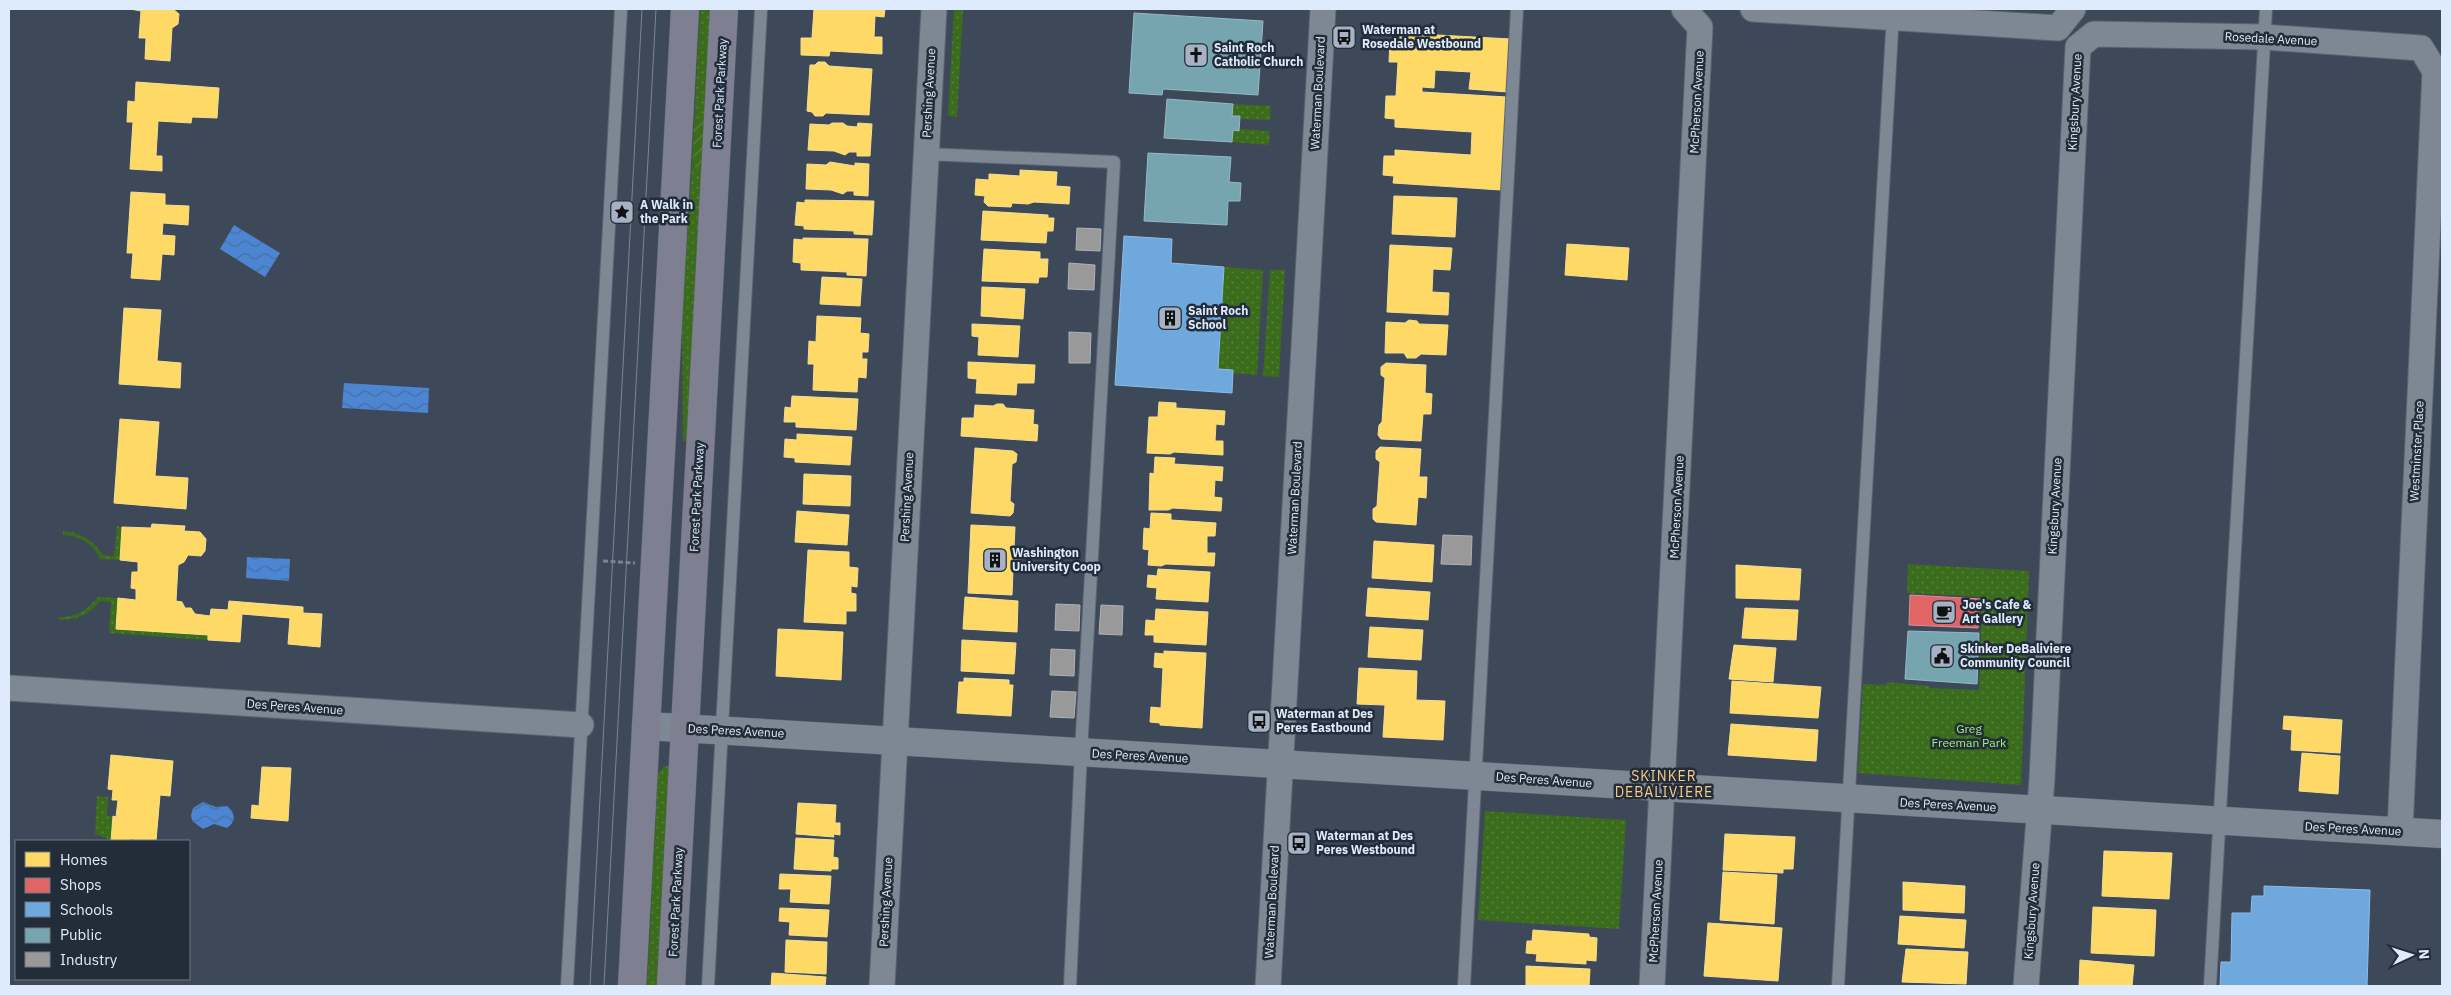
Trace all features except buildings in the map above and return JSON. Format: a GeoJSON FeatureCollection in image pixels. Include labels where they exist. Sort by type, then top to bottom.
{"type":"FeatureCollection","features":[{"type":"Feature","properties":{"kind":"main road"},"geometry":{"type":"LineString","coordinates":[[632,986],[685,9]]}},
{"type":"Feature","properties":{"kind":"main road","name":"Forest Park Parkway"},"geometry":{"type":"LineString","coordinates":[[671,986],[724,9]]}},
{"type":"Feature","properties":{"kind":"street","name":"Pershing Avenue"},"geometry":{"type":"LineString","coordinates":[[882,986],[934,9]]}},
{"type":"Feature","properties":{"kind":"street","name":"Waterman Boulevard"},"geometry":{"type":"LineString","coordinates":[[1268,986],[1323,9]]}},
{"type":"Feature","properties":{"kind":"street"},"geometry":{"type":"LineString","coordinates":[[1753,9],[2065,18]]}},
{"type":"Feature","properties":{"kind":"street","name":"McPherson Avenue"},"geometry":{"type":"LineString","coordinates":[[1652,986],[1663,788],[1692,18]]}},
{"type":"Feature","properties":{"kind":"street","name":"Rosedale Avenue"},"geometry":{"type":"LineString","coordinates":[[2094,34],[2264,37],[2421,48],[2435,71]]}},
{"type":"Feature","properties":{"kind":"street","name":"Kingsbury Avenue"},"geometry":{"type":"LineString","coordinates":[[2026,986],[2040,810],[2078,47],[2094,34]]}},
{"type":"Feature","properties":{"kind":"street","name":"Westminster Place"},"geometry":{"type":"LineString","coordinates":[[2400,832],[2435,71]]}},
{"type":"Feature","properties":{"kind":"street","name":"Des Peres Avenue"},"geometry":{"type":"LineString","coordinates":[[9,688],[581,725]]}},
{"type":"Feature","properties":{"kind":"street","name":"Des Peres Avenue"},"geometry":{"type":"LineString","coordinates":[[646,726],[2442,834]]}},
{"type":"Feature","properties":{"kind":"lane"},"geometry":{"type":"LineString","coordinates":[[567,986],[621,9]]}},
{"type":"Feature","properties":{"kind":"lane"},"geometry":{"type":"LineString","coordinates":[[708,986],[761,9]]}},
{"type":"Feature","properties":{"kind":"lane"},"geometry":{"type":"LineString","coordinates":[[1464,986],[1517,9]]}},
{"type":"Feature","properties":{"kind":"lane"},"geometry":{"type":"LineString","coordinates":[[2210,986],[2266,9]]}},
{"type":"Feature","properties":{"kind":"lane"},"geometry":{"type":"LineString","coordinates":[[1838,986],[1893,13]]}},
{"type":"Feature","properties":{"kind":"lane"},"geometry":{"type":"LineString","coordinates":[[926,154],[1114,162],[1070,986]]}},
{"type":"Feature","properties":{"kind":"path"},"geometry":{"type":"LineString","coordinates":[[604,561],[635,563]]}},
{"type":"Feature","properties":{"kind":"green space"},"geometry":{"type":"Polygon","coordinates":[[[700,9],[712,9],[705,124],[698,119],[694,123],[700,9]]]}},
{"type":"Feature","properties":{"kind":"green space"},"geometry":{"type":"Polygon","coordinates":[[[954,9],[963,9],[957,117],[948,116],[954,9]]]}},
{"type":"Feature","properties":{"kind":"green space"},"geometry":{"type":"Polygon","coordinates":[[[1233,104],[1271,106],[1270,120],[1240,119],[1240,116],[1232,116],[1233,104]]]}},
{"type":"Feature","properties":{"kind":"green space"},"geometry":{"type":"Polygon","coordinates":[[[698,119],[702,120],[705,124],[703,164],[696,169],[692,162],[694,123],[698,119]]]}},
{"type":"Feature","properties":{"kind":"green space"},"geometry":{"type":"Polygon","coordinates":[[[1239,129],[1270,131],[1269,145],[1232,142],[1233,130],[1239,131],[1239,129]]]}},
{"type":"Feature","properties":{"kind":"green space"},"geometry":{"type":"Polygon","coordinates":[[[692,162],[694,167],[703,164],[689,441],[683,441],[682,322],[692,162]]]}},
{"type":"Feature","properties":{"kind":"green space"},"geometry":{"type":"Polygon","coordinates":[[[1224,267],[1263,270],[1257,375],[1233,373],[1233,370],[1218,369],[1224,267]]]}},
{"type":"Feature","properties":{"kind":"green space"},"geometry":{"type":"Polygon","coordinates":[[[1270,270],[1285,270],[1279,377],[1263,376],[1270,270]]]}},
{"type":"Feature","properties":{"kind":"green space"},"geometry":{"type":"Polygon","coordinates":[[[117,526],[122,527],[120,560],[100,559],[85,541],[63,535],[63,531],[81,535],[95,545],[103,555],[114,556],[117,526]]]}},
{"type":"Feature","properties":{"kind":"green space","name":"Greg Freeman Park"},"geometry":{"type":"Polygon","coordinates":[[[1908,564],[2029,571],[2021,785],[1858,773],[1863,684],[1886,685],[1887,682],[1929,686],[1929,688],[1979,690],[1982,597],[1907,593],[1908,564]]]}},
{"type":"Feature","properties":{"kind":"green space"},"geometry":{"type":"Polygon","coordinates":[[[98,597],[118,598],[116,629],[208,635],[208,640],[109,633],[111,602],[100,601],[82,616],[59,620],[59,617],[71,616],[82,612],[98,597]]]}},
{"type":"Feature","properties":{"kind":"green space"},"geometry":{"type":"Polygon","coordinates":[[[664,766],[668,766],[670,771],[659,986],[647,986],[658,774],[664,766]]]}},
{"type":"Feature","properties":{"kind":"green space"},"geometry":{"type":"Polygon","coordinates":[[[97,796],[108,797],[107,816],[113,816],[111,840],[95,834],[97,796]]]}},
{"type":"Feature","properties":{"kind":"green space"},"geometry":{"type":"Polygon","coordinates":[[[1485,811],[1626,820],[1619,929],[1478,920],[1485,811]]]}},
{"type":"Feature","properties":{"kind":"water"},"geometry":{"type":"Polygon","coordinates":[[[234,225],[280,253],[265,277],[220,249],[234,225]]]}},
{"type":"Feature","properties":{"kind":"water"},"geometry":{"type":"Polygon","coordinates":[[[344,383],[429,388],[428,413],[342,408],[344,383]]]}},
{"type":"Feature","properties":{"kind":"water"},"geometry":{"type":"Polygon","coordinates":[[[247,557],[290,559],[289,581],[246,578],[247,557]]]}},
{"type":"Feature","properties":{"kind":"water"},"geometry":{"type":"Polygon","coordinates":[[[203,802],[216,807],[227,806],[234,817],[230,826],[227,828],[214,824],[203,829],[192,821],[193,808],[203,802]]]}},
{"type":"Feature","properties":{"kind":"tram line"},"geometry":{"type":"LineString","coordinates":[[590,986],[642,9]]}},
{"type":"Feature","properties":{"kind":"tram line"},"geometry":{"type":"LineString","coordinates":[[604,986],[656,9]]}},
{"type":"Feature","properties":{"kind":"place","name":"Waterman at Rosedale Westbound"},"geometry":{"type":"Point","coordinates":[1344,37]}},
{"type":"Feature","properties":{"kind":"place","name":"Saint Roch Catholic Church"},"geometry":{"type":"Point","coordinates":[1196,55]}},
{"type":"Feature","properties":{"kind":"place","name":"A Walk in the Park"},"geometry":{"type":"Point","coordinates":[622,212]}},
{"type":"Feature","properties":{"kind":"place","name":"Saint Roch School"},"geometry":{"type":"Point","coordinates":[1170,318]}},
{"type":"Feature","properties":{"kind":"place","name":"Washington University Coop"},"geometry":{"type":"Point","coordinates":[995,560]}},
{"type":"Feature","properties":{"kind":"place","name":"Joe's Cafe & Art Gallery"},"geometry":{"type":"Point","coordinates":[1944,612]}},
{"type":"Feature","properties":{"kind":"place","name":"Skinker DeBaliviere Community Council"},"geometry":{"type":"Point","coordinates":[1942,656]}},
{"type":"Feature","properties":{"kind":"place","name":"Waterman at Des Peres Eastbound"},"geometry":{"type":"Point","coordinates":[1259,721]}},
{"type":"Feature","properties":{"kind":"place","name":"Waterman at Des Peres Westbound"},"geometry":{"type":"Point","coordinates":[1299,843]}},
{"type":"Feature","properties":{"kind":"district","name":"SKINKER DEBALIVIERE"},"geometry":{"type":"Point","coordinates":[1664,784]}}]}
